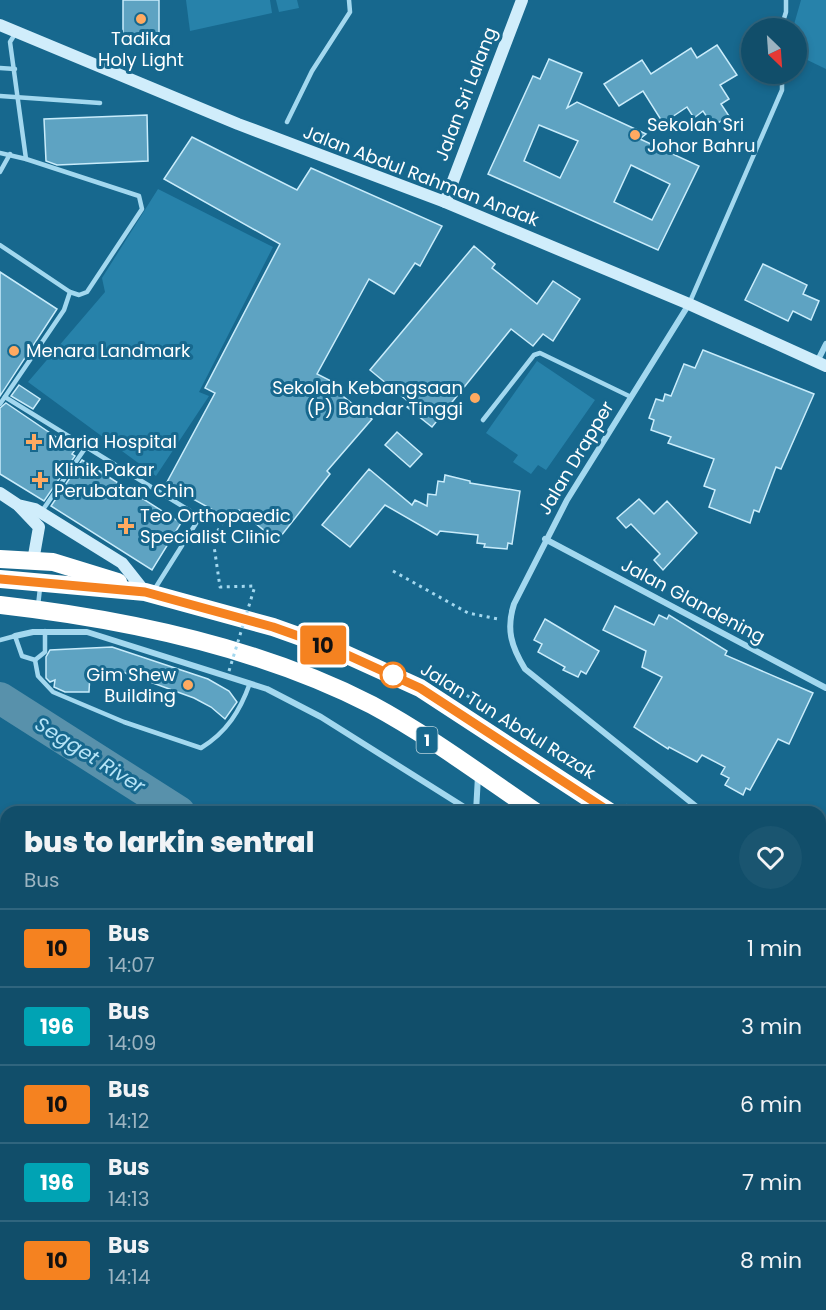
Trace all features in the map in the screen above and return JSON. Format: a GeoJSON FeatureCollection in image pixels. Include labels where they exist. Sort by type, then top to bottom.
{"type":"FeatureCollection","features":[{"type":"Feature","properties":{"kind":"highway"},"geometry":{"type":"LineString","coordinates":[[0,559],[53,562],[94,573],[148,593]]}},
{"type":"Feature","properties":{"kind":"highway","name":"Jalan Tun Abdul Razak"},"geometry":{"type":"LineString","coordinates":[[0,579],[41,580],[148,593],[273,627],[376,667],[420,688],[601,806]]}},
{"type":"Feature","properties":{"kind":"highway","name":"1"},"geometry":{"type":"LineString","coordinates":[[0,605],[128,623],[265,662],[372,706],[478,772],[527,806]]}},
{"type":"Feature","properties":{"kind":"street","name":"Jalan Sri Lalang"},"geometry":{"type":"LineString","coordinates":[[445,202],[522,0]]}},
{"type":"Feature","properties":{"kind":"street","name":"Jalan Abdul Rahman Andak"},"geometry":{"type":"LineString","coordinates":[[0,25],[238,124],[445,202],[689,304],[822,364]]}},
{"type":"Feature","properties":{"kind":"street","name":"Jalan Drapper"},"geometry":{"type":"LineString","coordinates":[[689,304],[545,540],[514,604],[509,621],[510,636],[525,669],[540,684],[695,806]]}},
{"type":"Feature","properties":{"kind":"street"},"geometry":{"type":"LineString","coordinates":[[822,364],[826,344]]}},
{"type":"Feature","properties":{"kind":"street"},"geometry":{"type":"LineString","coordinates":[[0,493],[18,505],[39,527],[33,561]]}},
{"type":"Feature","properties":{"kind":"street"},"geometry":{"type":"LineString","coordinates":[[18,505],[40,513],[123,563],[148,593]]}},
{"type":"Feature","properties":{"kind":"street","name":"Jalan Glandening"},"geometry":{"type":"LineString","coordinates":[[545,540],[826,688]]}},
{"type":"Feature","properties":{"kind":"street"},"geometry":{"type":"LineString","coordinates":[[15,636],[45,631],[87,633],[267,689],[321,717],[464,806]]}},
{"type":"Feature","properties":{"kind":"street"},"geometry":{"type":"LineString","coordinates":[[475,806],[478,772]]}},
{"type":"Feature","properties":{"kind":"lane"},"geometry":{"type":"LineString","coordinates":[[286,122],[312,71],[346,18],[350,0]]}},
{"type":"Feature","properties":{"kind":"lane"},"geometry":{"type":"LineString","coordinates":[[784,18],[786,0]]}},
{"type":"Feature","properties":{"kind":"lane"},"geometry":{"type":"LineString","coordinates":[[16,32],[10,42],[20,97],[26,159]]}},
{"type":"Feature","properties":{"kind":"lane"},"geometry":{"type":"LineString","coordinates":[[0,68],[15,69]]}},
{"type":"Feature","properties":{"kind":"lane"},"geometry":{"type":"LineString","coordinates":[[689,304],[782,90],[782,84]]}},
{"type":"Feature","properties":{"kind":"lane"},"geometry":{"type":"LineString","coordinates":[[0,96],[100,103]]}},
{"type":"Feature","properties":{"kind":"lane"},"geometry":{"type":"LineString","coordinates":[[0,153],[10,154],[132,193],[139,196],[142,202],[142,209],[87,292],[79,295],[70,292],[0,245]]}},
{"type":"Feature","properties":{"kind":"lane"},"geometry":{"type":"LineString","coordinates":[[0,172],[10,154]]}},
{"type":"Feature","properties":{"kind":"lane"},"geometry":{"type":"LineString","coordinates":[[0,404],[64,310],[70,292]]}},
{"type":"Feature","properties":{"kind":"lane"},"geometry":{"type":"LineString","coordinates":[[483,420],[534,355],[540,353],[631,397]]}},
{"type":"Feature","properties":{"kind":"lane"},"geometry":{"type":"LineString","coordinates":[[5,397],[200,517],[148,593]]}},
{"type":"Feature","properties":{"kind":"lane"},"geometry":{"type":"LineString","coordinates":[[40,513],[86,447]]}},
{"type":"Feature","properties":{"kind":"lane"},"geometry":{"type":"LineString","coordinates":[[37,609],[41,580]]}},
{"type":"Feature","properties":{"kind":"lane"},"geometry":{"type":"LineString","coordinates":[[35,660],[45,652],[45,631]]}},
{"type":"Feature","properties":{"kind":"lane"},"geometry":{"type":"LineString","coordinates":[[0,640],[15,636],[22,656],[35,660]]}},
{"type":"Feature","properties":{"kind":"lane"},"geometry":{"type":"LineString","coordinates":[[35,660],[38,676],[53,692],[124,722],[201,748],[218,738],[241,708],[250,683]]}},
{"type":"Feature","properties":{"kind":"path"},"geometry":{"type":"LineString","coordinates":[[223,522],[213,539],[220,587],[255,586],[229,671]]}},
{"type":"Feature","properties":{"kind":"path"},"geometry":{"type":"LineString","coordinates":[[393,571],[468,613],[509,621]]}},
{"type":"Feature","properties":{"kind":"shaded area"},"geometry":{"type":"Polygon","coordinates":[[[186,0],[270,0],[272,13],[190,31],[186,0]]]}},
{"type":"Feature","properties":{"kind":"shaded area"},"geometry":{"type":"Polygon","coordinates":[[[276,0],[297,0],[299,8],[279,12],[276,0]]]}},
{"type":"Feature","properties":{"kind":"shaded area"},"geometry":{"type":"Polygon","coordinates":[[[801,0],[826,0],[826,69],[807,60],[807,18],[796,18],[801,0]]]}},
{"type":"Feature","properties":{"kind":"shaded area"},"geometry":{"type":"Polygon","coordinates":[[[158,189],[273,247],[199,392],[209,396],[156,476],[28,382],[105,292],[102,278],[158,189]]]}},
{"type":"Feature","properties":{"kind":"shaded area"},"geometry":{"type":"Polygon","coordinates":[[[537,361],[595,400],[546,470],[538,465],[531,474],[513,462],[518,455],[486,433],[537,361]]]}},
{"type":"Feature","properties":{"kind":"building","name":"Tadika Holy Light"},"geometry":{"type":"Polygon","coordinates":[[[123,0],[159,0],[159,38],[123,43],[123,0]]]}},
{"type":"Feature","properties":{"kind":"building"},"geometry":{"type":"Polygon","coordinates":[[[717,45],[737,75],[720,85],[729,99],[721,104],[729,116],[713,126],[703,111],[694,118],[687,107],[663,123],[643,91],[619,106],[604,84],[642,60],[651,74],[691,48],[697,58],[717,45]]]}},
{"type":"Feature","properties":{"kind":"building"},"geometry":{"type":"Polygon","coordinates":[[[549,59],[582,73],[567,108],[577,102],[646,134],[640,139],[699,166],[658,250],[488,174],[533,76],[540,79],[549,59]],[[539,125],[524,161],[560,178],[578,141],[539,125]],[[631,165],[614,202],[652,220],[670,184],[631,165]]]}},
{"type":"Feature","properties":{"kind":"building"},"geometry":{"type":"Polygon","coordinates":[[[147,115],[148,161],[57,165],[46,161],[44,119],[147,115]]]}},
{"type":"Feature","properties":{"kind":"building"},"geometry":{"type":"Polygon","coordinates":[[[192,137],[297,190],[311,168],[442,226],[420,266],[415,263],[394,294],[369,279],[317,374],[333,382],[330,386],[372,419],[327,471],[330,474],[277,541],[239,510],[231,520],[166,484],[215,393],[205,388],[280,244],[164,179],[192,137]]]}},
{"type":"Feature","properties":{"kind":"building"},"geometry":{"type":"Polygon","coordinates":[[[474,246],[495,264],[492,268],[537,304],[553,281],[580,299],[553,341],[543,334],[533,346],[511,329],[432,427],[407,407],[410,403],[370,370],[474,246]]]}},
{"type":"Feature","properties":{"kind":"building"},"geometry":{"type":"Polygon","coordinates":[[[763,264],[807,285],[803,294],[819,301],[811,320],[793,311],[788,321],[745,300],[763,264]]]}},
{"type":"Feature","properties":{"kind":"building","name":"Menara Landmark"},"geometry":{"type":"Polygon","coordinates":[[[0,272],[57,309],[0,396],[0,272]]]}},
{"type":"Feature","properties":{"kind":"building"},"geometry":{"type":"Polygon","coordinates":[[[703,350],[814,394],[781,469],[776,467],[759,512],[754,510],[750,523],[709,507],[715,490],[704,486],[714,459],[668,443],[671,437],[651,430],[654,420],[649,418],[656,399],[663,401],[665,394],[671,396],[684,364],[695,368],[703,350]]]}},
{"type":"Feature","properties":{"kind":"building"},"geometry":{"type":"Polygon","coordinates":[[[19,385],[40,399],[33,409],[11,396],[19,385]]]}},
{"type":"Feature","properties":{"kind":"building"},"geometry":{"type":"Polygon","coordinates":[[[6,403],[75,450],[72,454],[75,456],[44,501],[0,474],[0,408],[6,403]]]}},
{"type":"Feature","properties":{"kind":"building"},"geometry":{"type":"Polygon","coordinates":[[[397,432],[422,454],[410,467],[385,445],[397,432]]]}},
{"type":"Feature","properties":{"kind":"building"},"geometry":{"type":"Polygon","coordinates":[[[82,460],[181,523],[152,570],[51,506],[82,460]]]}},
{"type":"Feature","properties":{"kind":"building"},"geometry":{"type":"Polygon","coordinates":[[[369,469],[412,505],[415,500],[427,506],[428,494],[436,495],[438,481],[444,482],[445,475],[470,481],[470,483],[520,491],[512,544],[508,543],[507,549],[484,547],[485,544],[477,543],[478,535],[440,531],[437,535],[385,505],[350,547],[322,525],[369,469]]]}},
{"type":"Feature","properties":{"kind":"building"},"geometry":{"type":"Polygon","coordinates":[[[639,499],[654,514],[667,501],[697,533],[663,570],[654,560],[660,554],[631,524],[626,528],[617,518],[639,499]]]}},
{"type":"Feature","properties":{"kind":"building"},"geometry":{"type":"Polygon","coordinates":[[[615,606],[654,625],[659,615],[667,619],[669,615],[727,651],[725,655],[813,693],[789,744],[778,739],[750,790],[746,788],[743,795],[725,785],[729,778],[721,774],[725,767],[702,755],[697,762],[669,747],[668,749],[634,727],[662,677],[642,667],[646,651],[603,630],[615,606]]]}},
{"type":"Feature","properties":{"kind":"building"},"geometry":{"type":"Polygon","coordinates":[[[545,619],[599,651],[586,674],[581,671],[578,677],[563,670],[565,667],[538,652],[542,644],[534,640],[545,619]]]}},
{"type":"Feature","properties":{"kind":"building","name":"Gim Shew Building"},"geometry":{"type":"Polygon","coordinates":[[[112,647],[208,679],[229,691],[237,702],[225,719],[211,707],[194,698],[120,671],[90,673],[89,692],[65,692],[54,687],[55,680],[50,682],[46,678],[46,657],[50,650],[112,647]]]}},
{"type":"Feature","properties":{"kind":"waterway","name":"Segget River"},"geometry":{"type":"LineString","coordinates":[[0,698],[170,806]]}},
{"type":"Feature","properties":{"kind":"bus line","name":"10"},"geometry":{"type":"LineString","coordinates":[[0,579],[41,580],[145,592],[273,627],[332,648],[420,688],[602,806]]}},
{"type":"Feature","properties":{"kind":"place","name":"Tadika Holy Light"},"geometry":{"type":"Point","coordinates":[141,19]}},
{"type":"Feature","properties":{"kind":"place","name":"Sekolah Sri Johor Bahru"},"geometry":{"type":"Point","coordinates":[635,135]}},
{"type":"Feature","properties":{"kind":"place","name":"Menara Landmark"},"geometry":{"type":"Point","coordinates":[14,351]}},
{"type":"Feature","properties":{"kind":"place","name":"Sekolah Kebangsaan (P) Bandar Tinggi"},"geometry":{"type":"Point","coordinates":[475,398]}},
{"type":"Feature","properties":{"kind":"place","name":"Maria Hospital"},"geometry":{"type":"Point","coordinates":[34,442]}},
{"type":"Feature","properties":{"kind":"place","name":"Klinik Pakar Perubatan Chin"},"geometry":{"type":"Point","coordinates":[40,480]}},
{"type":"Feature","properties":{"kind":"place","name":"Teo Orthopaedic Specialist Clinic"},"geometry":{"type":"Point","coordinates":[126,526]}},
{"type":"Feature","properties":{"kind":"place","name":"Gim Shew Building"},"geometry":{"type":"Point","coordinates":[188,685]}}]}
